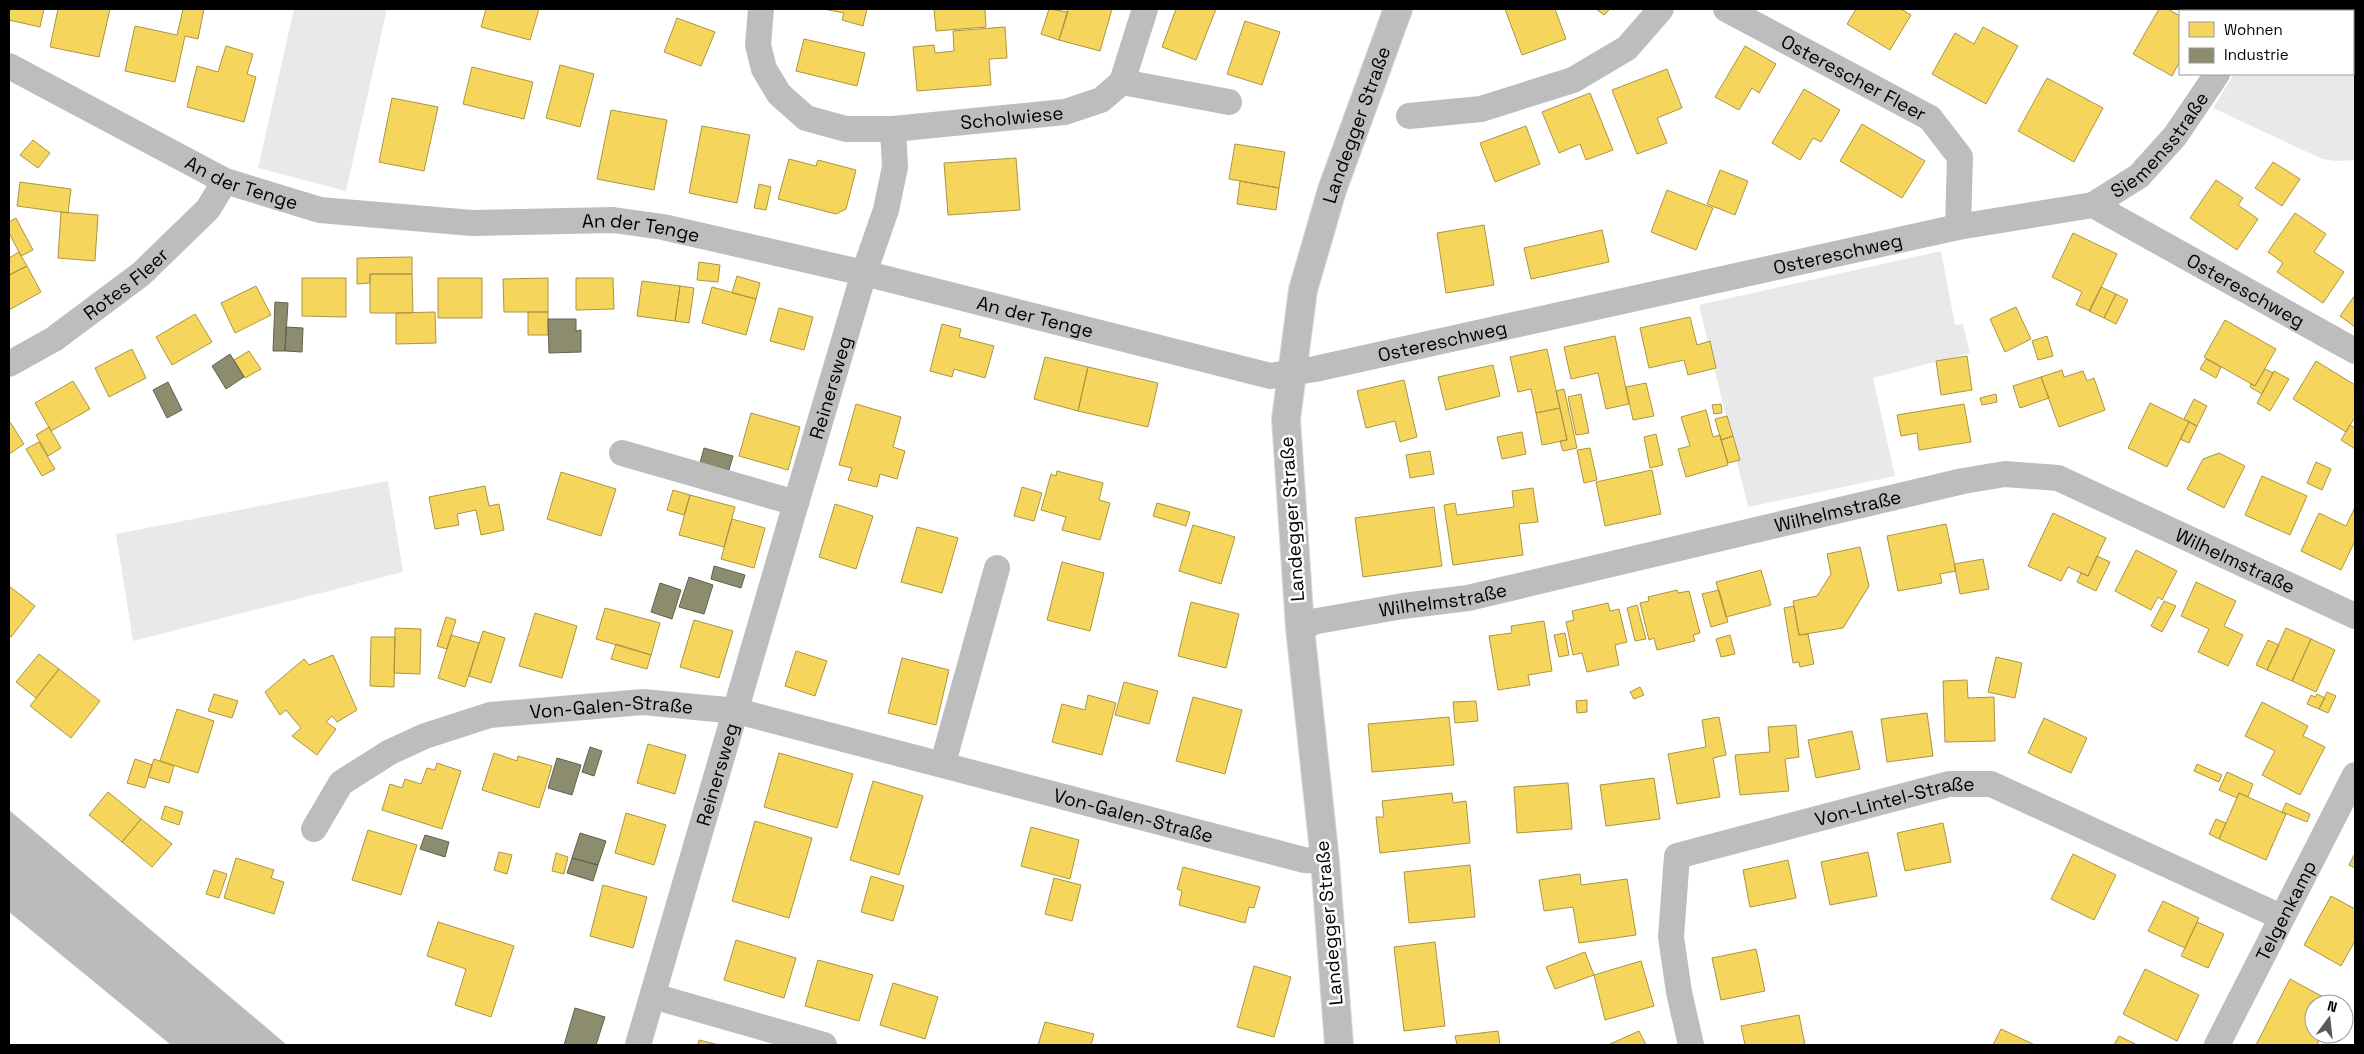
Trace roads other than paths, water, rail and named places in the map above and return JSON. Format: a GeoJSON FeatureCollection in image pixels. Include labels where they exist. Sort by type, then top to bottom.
{"type":"FeatureCollection","features":[{"type":"Feature","properties":{"kind":"main road","name":"Landegger Straße"},"geometry":{"type":"LineString","coordinates":[[1339,1045],[1325,861],[1300,628],[1286,419],[1303,290],[1332,190],[1398,9]]}},
{"type":"Feature","properties":{"kind":"street","name":"Scholwiese"},"geometry":{"type":"LineString","coordinates":[[761,9],[758,45],[764,68],[779,94],[806,118],[846,130],[893,129],[1065,112],[1100,100],[1122,82]]}},
{"type":"Feature","properties":{"kind":"street"},"geometry":{"type":"LineString","coordinates":[[1144,9],[1122,82],[1229,102]]}},
{"type":"Feature","properties":{"kind":"street"},"geometry":{"type":"LineString","coordinates":[[1409,116],[1481,109],[1573,80],[1627,48],[1661,9]]}},
{"type":"Feature","properties":{"kind":"street","name":"Osterescher Fleer"},"geometry":{"type":"LineString","coordinates":[[1726,9],[1930,118],[1960,158],[1958,227]]}},
{"type":"Feature","properties":{"kind":"street","name":"An der Tenge"},"geometry":{"type":"LineString","coordinates":[[9,66],[225,181],[320,210],[372,216],[472,223],[613,220],[663,227],[864,273],[1247,371],[1270,376],[1291,374]]}},
{"type":"Feature","properties":{"kind":"street","name":"Siemensstraße"},"geometry":{"type":"LineString","coordinates":[[2093,205],[2139,176],[2175,136],[2216,75]]}},
{"type":"Feature","properties":{"kind":"street"},"geometry":{"type":"LineString","coordinates":[[864,273],[886,210],[895,167],[893,129]]}},
{"type":"Feature","properties":{"kind":"street","name":"Rotes Fleer"},"geometry":{"type":"LineString","coordinates":[[9,364],[54,339],[141,274],[208,209],[225,181]]}},
{"type":"Feature","properties":{"kind":"street","name":"Ostereschweg"},"geometry":{"type":"LineString","coordinates":[[1291,374],[1958,227],[2093,205],[2355,351]]}},
{"type":"Feature","properties":{"kind":"street","name":"Reinersweg"},"geometry":{"type":"LineString","coordinates":[[638,1045],[864,273]]}},
{"type":"Feature","properties":{"kind":"street"},"geometry":{"type":"LineString","coordinates":[[622,453],[796,503]]}},
{"type":"Feature","properties":{"kind":"street","name":"Wilhelmstraße"},"geometry":{"type":"LineString","coordinates":[[1300,628],[1317,621],[1403,606],[1468,598],[1955,483],[2005,474],[2058,478],[2355,616]]}},
{"type":"Feature","properties":{"kind":"street"},"geometry":{"type":"LineString","coordinates":[[943,763],[997,568]]}},
{"type":"Feature","properties":{"kind":"street","name":"Von-Galen-Straße"},"geometry":{"type":"LineString","coordinates":[[314,829],[341,783],[390,752],[425,736],[490,715],[643,702],[737,711],[943,763],[1304,860],[1325,861]]}},
{"type":"Feature","properties":{"kind":"street","name":"Telgenkamp"},"geometry":{"type":"LineString","coordinates":[[2217,1045],[2355,775]]}},
{"type":"Feature","properties":{"kind":"street","name":"Von-Lintel-Straße"},"geometry":{"type":"LineString","coordinates":[[1691,1045],[1679,992],[1671,937],[1677,856],[1948,784],[1991,784],[2281,917]]}},
{"type":"Feature","properties":{"kind":"street"},"geometry":{"type":"LineString","coordinates":[[653,996],[824,1045]]}}]}
